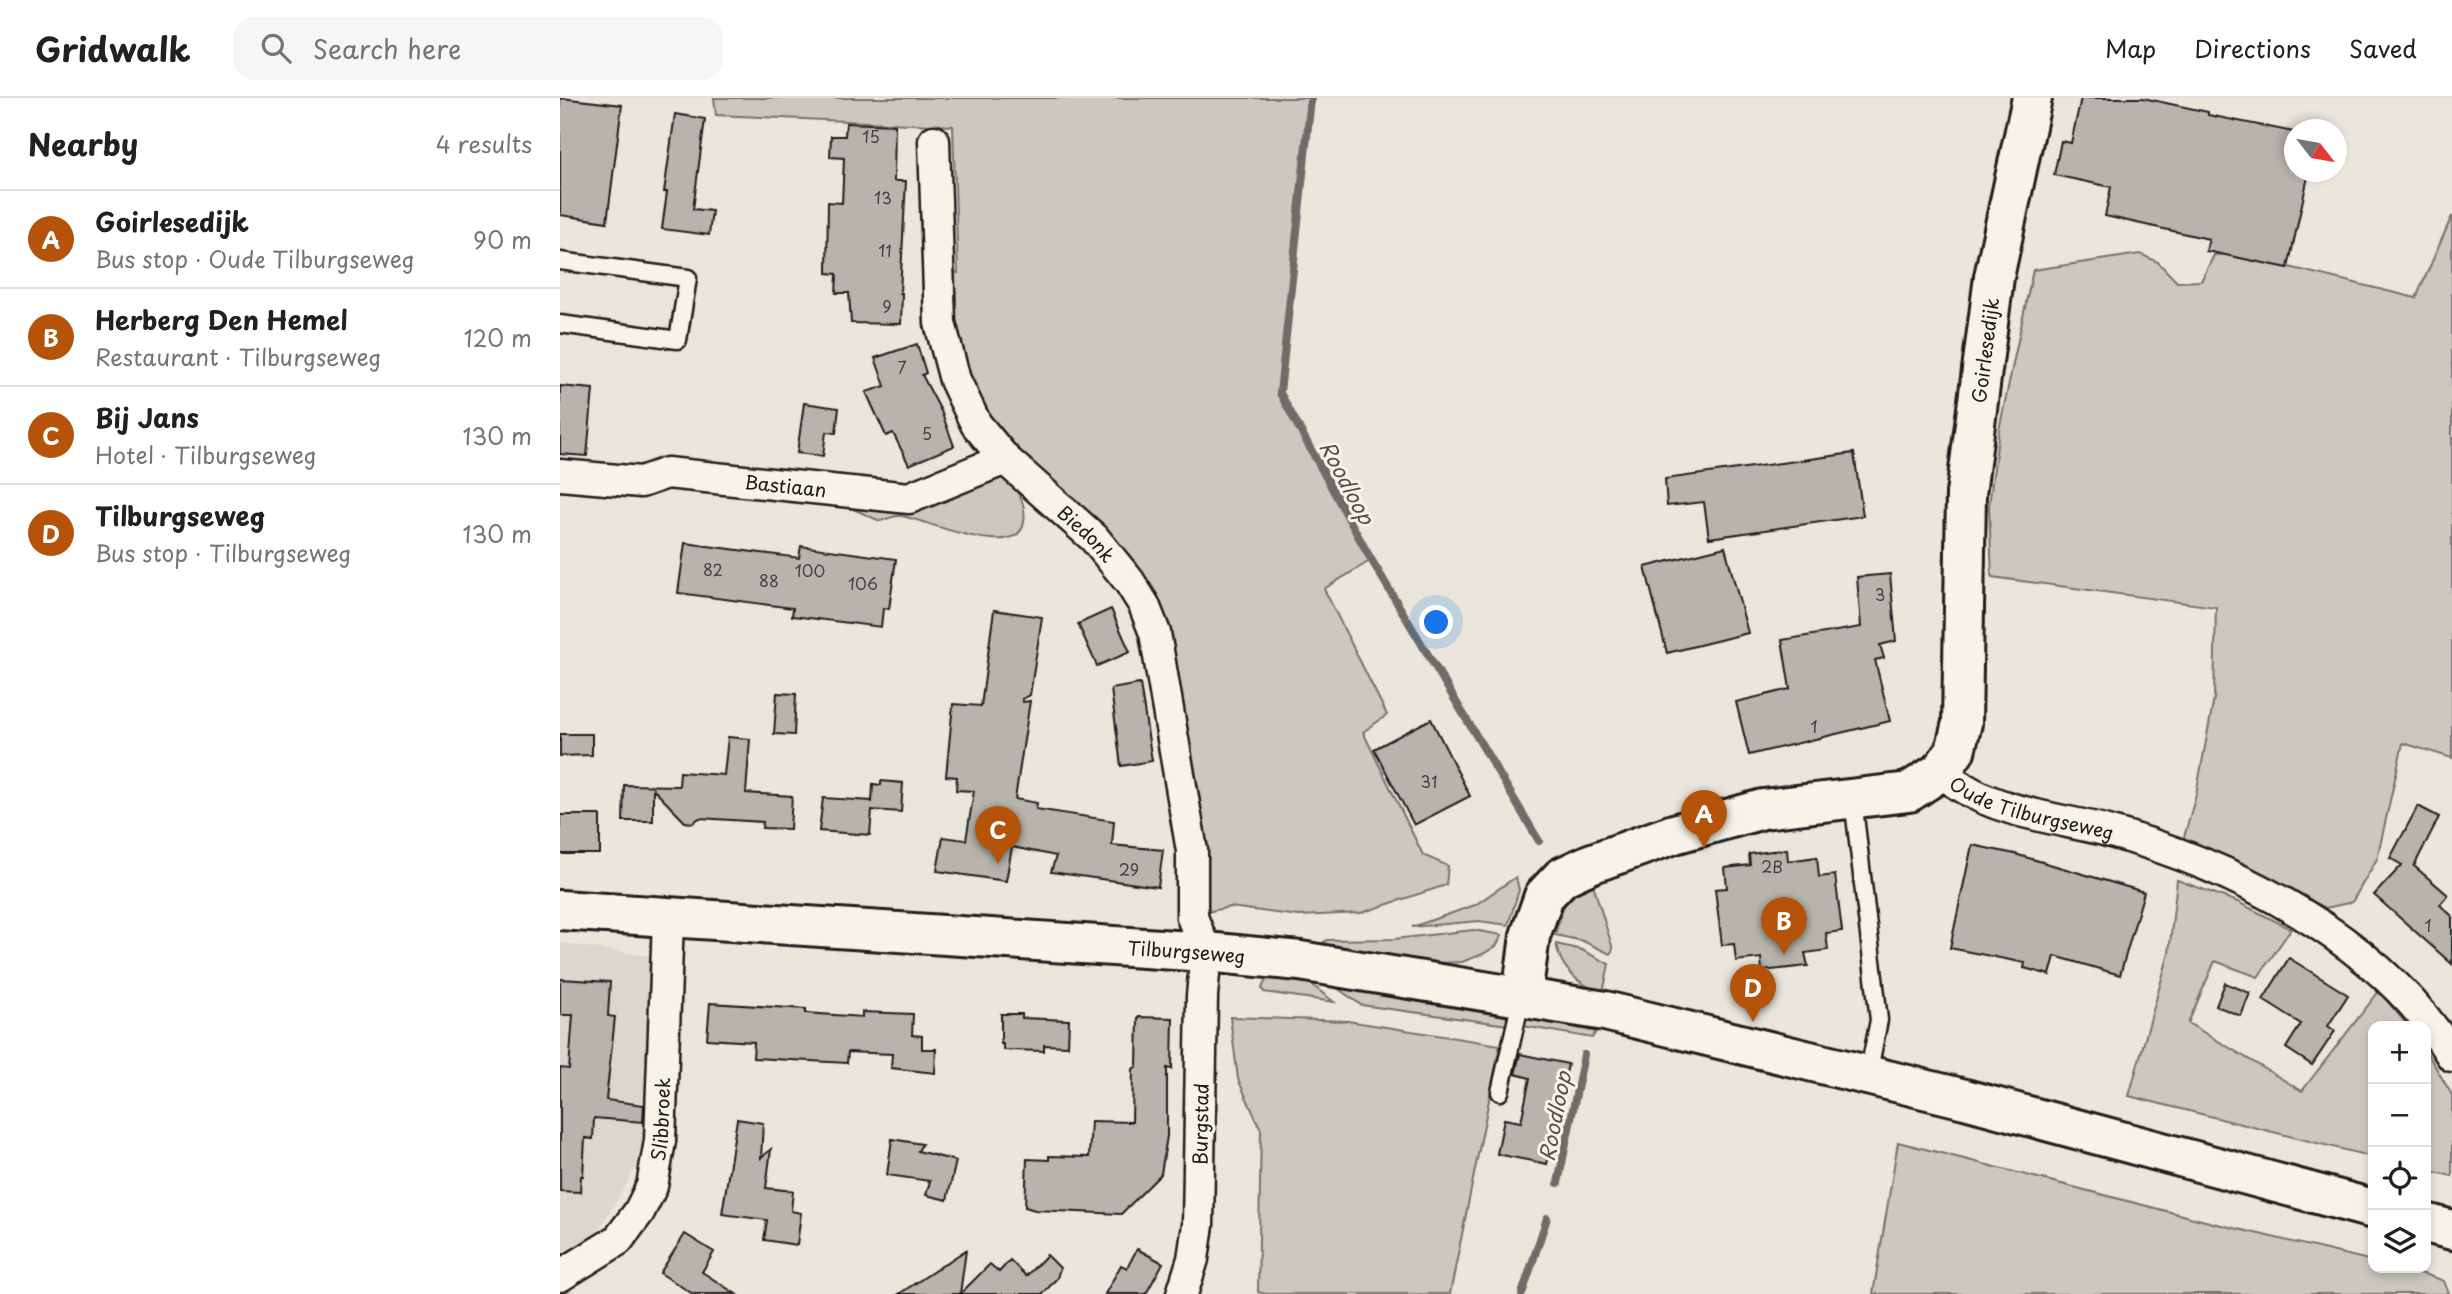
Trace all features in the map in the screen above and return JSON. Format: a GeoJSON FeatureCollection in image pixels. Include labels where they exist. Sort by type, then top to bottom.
{"type":"FeatureCollection","features":[{"type":"Feature","properties":{"kind":"street","name":"Goirlesedijk"},"geometry":{"type":"LineString","coordinates":[[1941,771],[1955,751],[1962,723],[1966,494],[1994,277],[2032,98]]}},
{"type":"Feature","properties":{"kind":"street","name":"Biedonk"},"geometry":{"type":"LineString","coordinates":[[934,141],[940,323],[955,380],[976,424],[1005,458],[1094,538],[1129,581],[1148,614],[1155,633],[1192,851],[1192,917],[1206,952]]}},
{"type":"Feature","properties":{"kind":"street","name":"Bastiaan"},"geometry":{"type":"LineString","coordinates":[[560,475],[640,482],[667,473],[909,498],[1005,458]]}},
{"type":"Feature","properties":{"kind":"street","name":"Oude Tilburgseweg"},"geometry":{"type":"LineString","coordinates":[[1521,996],[1530,936],[1545,896],[1562,877],[1590,864],[1674,834],[1763,809],[1909,792],[1941,771],[1963,788],[1995,803],[2106,831],[2190,858],[2277,899],[2325,929],[2371,964],[2409,998],[2452,1056]]}},
{"type":"Feature","properties":{"kind":"street","name":"Tilburgseweg"},"geometry":{"type":"LineString","coordinates":[[560,910],[1206,952],[1300,961],[1521,996],[1605,1011],[1965,1099],[2368,1208]]}},
{"type":"Feature","properties":{"kind":"street","name":"Slibbroek"},"geometry":{"type":"LineString","coordinates":[[560,1276],[618,1240],[639,1212],[652,1186],[660,1141],[664,971],[668,919]]}},
{"type":"Feature","properties":{"kind":"street","name":"Burgstad"},"geometry":{"type":"LineString","coordinates":[[1182,1294],[1193,1259],[1198,1225],[1202,996],[1206,952]]}},
{"type":"Feature","properties":{"kind":"street"},"geometry":{"type":"LineString","coordinates":[[2431,1224],[2452,1230]]}},
{"type":"Feature","properties":{"kind":"lane"},"geometry":{"type":"LineString","coordinates":[[560,261],[688,278],[678,340],[560,324]]}},
{"type":"Feature","properties":{"kind":"lane"},"geometry":{"type":"LineString","coordinates":[[1853,799],[1879,1020],[1868,1075]]}},
{"type":"Feature","properties":{"kind":"lane"},"geometry":{"type":"LineString","coordinates":[[1500,1092],[1516,1030],[1521,996]]}},
{"type":"Feature","properties":{"kind":"shaded area"},"geometry":{"type":"Polygon","coordinates":[[[714,98],[1311,98],[1278,394],[1370,561],[1324,589],[1387,715],[1363,732],[1423,855],[1448,866],[1446,885],[1361,913],[1299,916],[1230,907],[1206,912],[1167,629],[1007,445],[974,395],[953,338],[944,270],[958,273],[953,126],[716,115],[714,98]]]}},
{"type":"Feature","properties":{"kind":"shaded area"},"geometry":{"type":"Polygon","coordinates":[[[2452,216],[2452,758],[2403,743],[2377,859],[2352,902],[2326,908],[2246,868],[2183,841],[2196,795],[2214,698],[2216,607],[1992,577],[1989,506],[1999,430],[2033,270],[2140,254],[2158,262],[2177,282],[2201,281],[2214,255],[2236,254],[2416,298],[2452,216]]]}},
{"type":"Feature","properties":{"kind":"shaded area"},"geometry":{"type":"Polygon","coordinates":[[[978,455],[1011,484],[1022,501],[1024,522],[1018,534],[1005,539],[989,539],[969,536],[901,516],[880,521],[828,498],[832,475],[905,484],[978,455]]]}},
{"type":"Feature","properties":{"kind":"shaded area"},"geometry":{"type":"Polygon","coordinates":[[[1516,877],[1519,890],[1508,925],[1479,921],[1412,927],[1475,905],[1516,877]]]}},
{"type":"Feature","properties":{"kind":"shaded area"},"geometry":{"type":"Polygon","coordinates":[[[1591,878],[1613,949],[1610,954],[1583,941],[1555,935],[1566,902],[1591,878]]]}},
{"type":"Feature","properties":{"kind":"shaded area"},"geometry":{"type":"Polygon","coordinates":[[[2177,880],[2238,902],[2291,929],[2258,977],[2215,961],[2188,1023],[2302,1091],[2379,991],[2404,1021],[2368,1021],[2368,1156],[2129,1096],[2169,953],[2177,880]]]}},
{"type":"Feature","properties":{"kind":"shaded area"},"geometry":{"type":"Polygon","coordinates":[[[1473,930],[1502,935],[1496,946],[1462,962],[1438,963],[1320,945],[1327,940],[1394,939],[1473,930]]]}},
{"type":"Feature","properties":{"kind":"shaded area"},"geometry":{"type":"Polygon","coordinates":[[[560,943],[661,958],[652,1141],[560,1294],[560,943]]]}},
{"type":"Feature","properties":{"kind":"shaded area"},"geometry":{"type":"Polygon","coordinates":[[[1556,944],[1582,950],[1609,964],[1603,993],[1586,986],[1572,975],[1562,962],[1556,944]]]}},
{"type":"Feature","properties":{"kind":"shaded area"},"geometry":{"type":"Polygon","coordinates":[[[1269,977],[1308,982],[1334,1002],[1264,992],[1264,983],[1269,977]]]}},
{"type":"Feature","properties":{"kind":"shaded area"},"geometry":{"type":"Polygon","coordinates":[[[1333,985],[1502,1012],[1508,1025],[1361,1005],[1333,985]]]}},
{"type":"Feature","properties":{"kind":"shaded area"},"geometry":{"type":"Polygon","coordinates":[[[1230,1017],[1348,1021],[1500,1045],[1450,1294],[1258,1292],[1261,1130],[1238,1079],[1230,1017]]]}},
{"type":"Feature","properties":{"kind":"shaded area"},"geometry":{"type":"Polygon","coordinates":[[[1526,1017],[1596,1032],[1592,1038],[1523,1026],[1526,1017]]]}},
{"type":"Feature","properties":{"kind":"shaded area"},"geometry":{"type":"Polygon","coordinates":[[[2431,1059],[2452,1095],[2452,1176],[2431,1171],[2431,1059]]]}},
{"type":"Feature","properties":{"kind":"shaded area"},"geometry":{"type":"Polygon","coordinates":[[[1898,1142],[2368,1260],[2368,1273],[2426,1275],[2444,1281],[2449,1294],[1873,1294],[1898,1142]]]}},
{"type":"Feature","properties":{"kind":"building"},"geometry":{"type":"Polygon","coordinates":[[[560,98],[622,105],[607,222],[560,215],[560,98]]]}},
{"type":"Feature","properties":{"kind":"building"},"geometry":{"type":"Polygon","coordinates":[[[2081,98],[2143,98],[2208,112],[2208,115],[2284,130],[2284,182],[2307,182],[2288,268],[2206,251],[2209,239],[2105,216],[2111,187],[2054,175],[2061,141],[2071,143],[2081,98]]]}},
{"type":"Feature","properties":{"kind":"building"},"geometry":{"type":"Polygon","coordinates":[[[675,114],[705,119],[693,209],[712,211],[709,235],[662,229],[667,192],[664,192],[675,114]]]}},
{"type":"Feature","properties":{"kind":"building"},"geometry":{"type":"Polygon","coordinates":[[[846,123],[895,125],[894,181],[906,181],[901,324],[851,323],[849,293],[836,293],[837,274],[827,273],[828,202],[842,203],[844,158],[830,157],[831,136],[845,136],[846,123]]]}},
{"type":"Feature","properties":{"kind":"building"},"geometry":{"type":"Polygon","coordinates":[[[917,344],[926,373],[922,375],[941,411],[954,446],[909,465],[893,433],[886,436],[866,392],[885,386],[875,358],[917,344]]]}},
{"type":"Feature","properties":{"kind":"building"},"geometry":{"type":"Polygon","coordinates":[[[560,386],[593,389],[587,456],[560,454],[560,386]]]}},
{"type":"Feature","properties":{"kind":"building"},"geometry":{"type":"Polygon","coordinates":[[[804,403],[839,408],[836,433],[826,432],[823,456],[797,453],[804,403]]]}},
{"type":"Feature","properties":{"kind":"building"},"geometry":{"type":"Polygon","coordinates":[[[1854,453],[1863,516],[1709,538],[1704,502],[1667,506],[1665,479],[1854,453]]]}},
{"type":"Feature","properties":{"kind":"building"},"geometry":{"type":"Polygon","coordinates":[[[685,543],[799,558],[801,546],[896,559],[889,609],[883,608],[881,627],[792,616],[793,608],[678,593],[685,543]]]}},
{"type":"Feature","properties":{"kind":"building"},"geometry":{"type":"Polygon","coordinates":[[[1725,547],[1748,633],[1667,653],[1645,567],[1725,547]]]}},
{"type":"Feature","properties":{"kind":"building"},"geometry":{"type":"Polygon","coordinates":[[[1890,574],[1896,641],[1880,645],[1884,658],[1875,660],[1890,721],[1749,755],[1736,702],[1790,689],[1782,640],[1861,627],[1857,577],[1890,574]]]}},
{"type":"Feature","properties":{"kind":"building"},"geometry":{"type":"Polygon","coordinates":[[[1111,609],[1130,652],[1097,666],[1078,624],[1111,609]]]}},
{"type":"Feature","properties":{"kind":"building"},"geometry":{"type":"Polygon","coordinates":[[[994,610],[1042,617],[1030,695],[1022,699],[1023,702],[1030,701],[1015,799],[1037,803],[1036,809],[1114,821],[1112,845],[1163,850],[1158,887],[1051,872],[1056,856],[1012,847],[1006,881],[937,871],[943,837],[966,840],[974,791],[956,790],[957,777],[946,776],[953,704],[981,706],[994,610]]]}},
{"type":"Feature","properties":{"kind":"building"},"geometry":{"type":"Polygon","coordinates":[[[1140,684],[1152,761],[1121,766],[1111,689],[1140,684]]]}},
{"type":"Feature","properties":{"kind":"building"},"geometry":{"type":"Polygon","coordinates":[[[777,693],[796,694],[794,735],[774,734],[777,693]]]}},
{"type":"Feature","properties":{"kind":"building"},"geometry":{"type":"Polygon","coordinates":[[[1431,719],[1470,796],[1414,825],[1374,749],[1431,719]]]}},
{"type":"Feature","properties":{"kind":"building"},"geometry":{"type":"Polygon","coordinates":[[[560,734],[592,734],[592,755],[560,756],[560,734]]]}},
{"type":"Feature","properties":{"kind":"building"},"geometry":{"type":"Polygon","coordinates":[[[728,737],[750,739],[746,793],[792,796],[790,829],[762,828],[763,822],[699,818],[693,823],[685,822],[653,789],[653,821],[623,821],[624,785],[679,786],[680,772],[724,775],[728,737]]]}},
{"type":"Feature","properties":{"kind":"building"},"geometry":{"type":"Polygon","coordinates":[[[881,781],[903,783],[901,812],[872,810],[870,835],[819,831],[823,798],[872,803],[873,784],[881,785],[881,781]]]}},
{"type":"Feature","properties":{"kind":"building"},"geometry":{"type":"Polygon","coordinates":[[[2418,806],[2439,817],[2414,866],[2448,895],[2440,905],[2452,916],[2452,964],[2374,895],[2402,865],[2390,858],[2418,806]]]}},
{"type":"Feature","properties":{"kind":"building"},"geometry":{"type":"Polygon","coordinates":[[[560,815],[600,815],[600,854],[560,854],[560,815]]]}},
{"type":"Feature","properties":{"kind":"building"},"geometry":{"type":"Polygon","coordinates":[[[1972,845],[2015,854],[2144,892],[2120,975],[2055,956],[2050,975],[2024,968],[2025,963],[1950,948],[1972,845]]]}},
{"type":"Feature","properties":{"kind":"building"},"geometry":{"type":"Polygon","coordinates":[[[1787,849],[1788,861],[1817,857],[1819,877],[1835,875],[1842,931],[1826,933],[1828,950],[1805,953],[1808,966],[1762,971],[1761,958],[1736,961],[1734,944],[1722,945],[1715,889],[1727,888],[1725,868],[1750,865],[1749,854],[1787,849]]]}},
{"type":"Feature","properties":{"kind":"building"},"geometry":{"type":"Polygon","coordinates":[[[2289,958],[2348,995],[2328,1026],[2335,1031],[2312,1065],[2286,1048],[2301,1024],[2263,1000],[2289,958]]]}},
{"type":"Feature","properties":{"kind":"building"},"geometry":{"type":"Polygon","coordinates":[[[560,979],[610,982],[608,1016],[615,1017],[606,1100],[644,1105],[643,1122],[594,1118],[593,1139],[585,1138],[580,1192],[560,1191],[560,1068],[569,1069],[573,1015],[560,1015],[560,979]]]}},
{"type":"Feature","properties":{"kind":"building"},"geometry":{"type":"Polygon","coordinates":[[[2225,983],[2250,993],[2241,1016],[2216,1006],[2225,983]]]}},
{"type":"Feature","properties":{"kind":"building"},"geometry":{"type":"Polygon","coordinates":[[[710,1003],[806,1009],[806,1013],[862,1017],[862,1012],[913,1014],[912,1035],[922,1036],[922,1049],[936,1049],[935,1073],[891,1068],[892,1054],[848,1052],[847,1063],[753,1058],[754,1042],[707,1039],[710,1003]]]}},
{"type":"Feature","properties":{"kind":"building"},"geometry":{"type":"Polygon","coordinates":[[[1001,1014],[1022,1014],[1022,1018],[1069,1020],[1068,1046],[1044,1045],[1044,1051],[1003,1050],[1001,1014]]]}},
{"type":"Feature","properties":{"kind":"building"},"geometry":{"type":"Polygon","coordinates":[[[1138,1017],[1173,1018],[1172,1069],[1167,1068],[1167,1136],[1161,1174],[1121,1214],[1035,1210],[1025,1207],[1027,1159],[1049,1160],[1049,1156],[1089,1157],[1091,1121],[1132,1122],[1138,1017]]]}},
{"type":"Feature","properties":{"kind":"building"},"geometry":{"type":"Polygon","coordinates":[[[1520,1054],[1568,1064],[1547,1164],[1497,1154],[1504,1119],[1521,1122],[1530,1078],[1515,1074],[1520,1054]]]}},
{"type":"Feature","properties":{"kind":"building"},"geometry":{"type":"Polygon","coordinates":[[[737,1119],[763,1123],[761,1158],[771,1149],[766,1188],[793,1191],[791,1211],[801,1213],[797,1245],[764,1240],[767,1220],[722,1214],[737,1119]]]}},
{"type":"Feature","properties":{"kind":"building"},"geometry":{"type":"Polygon","coordinates":[[[892,1139],[922,1144],[918,1151],[956,1161],[947,1200],[926,1195],[930,1181],[887,1175],[892,1139]]]}},
{"type":"Feature","properties":{"kind":"building"},"geometry":{"type":"Polygon","coordinates":[[[685,1234],[714,1252],[702,1272],[736,1294],[693,1294],[660,1273],[685,1234]]]}},
{"type":"Feature","properties":{"kind":"building"},"geometry":{"type":"Polygon","coordinates":[[[1137,1249],[1163,1263],[1146,1294],[1105,1294],[1121,1265],[1127,1268],[1137,1249]]]}},
{"type":"Feature","properties":{"kind":"building"},"geometry":{"type":"Polygon","coordinates":[[[966,1250],[960,1294],[899,1294],[966,1250]]]}},
{"type":"Feature","properties":{"kind":"building"},"geometry":{"type":"Polygon","coordinates":[[[1047,1255],[1060,1268],[1057,1278],[1043,1294],[960,1294],[990,1264],[999,1272],[1010,1260],[1026,1276],[1047,1255]]]}},
{"type":"Feature","properties":{"kind":"waterway","name":"Roodloop"},"geometry":{"type":"LineString","coordinates":[[1311,98],[1280,393],[1368,554],[1539,841]]}},
{"type":"Feature","properties":{"kind":"waterway","name":"Roodloop"},"geometry":{"type":"LineString","coordinates":[[1558,1183],[1584,1055]]}},
{"type":"Feature","properties":{"kind":"waterway","name":"Roodloop"},"geometry":{"type":"LineString","coordinates":[[1522,1294],[1547,1218]]}},
{"type":"Feature","properties":{"kind":"place","name":"Goirlesedijk"},"geometry":{"type":"Point","coordinates":[1704,848]}},
{"type":"Feature","properties":{"kind":"place","name":"Bij Jans"},"geometry":{"type":"Point","coordinates":[998,864]}},
{"type":"Feature","properties":{"kind":"place","name":"Herberg Den Hemel"},"geometry":{"type":"Point","coordinates":[1784,955]}},
{"type":"Feature","properties":{"kind":"place","name":"Tilburgseweg"},"geometry":{"type":"Point","coordinates":[1753,1022]}}]}
